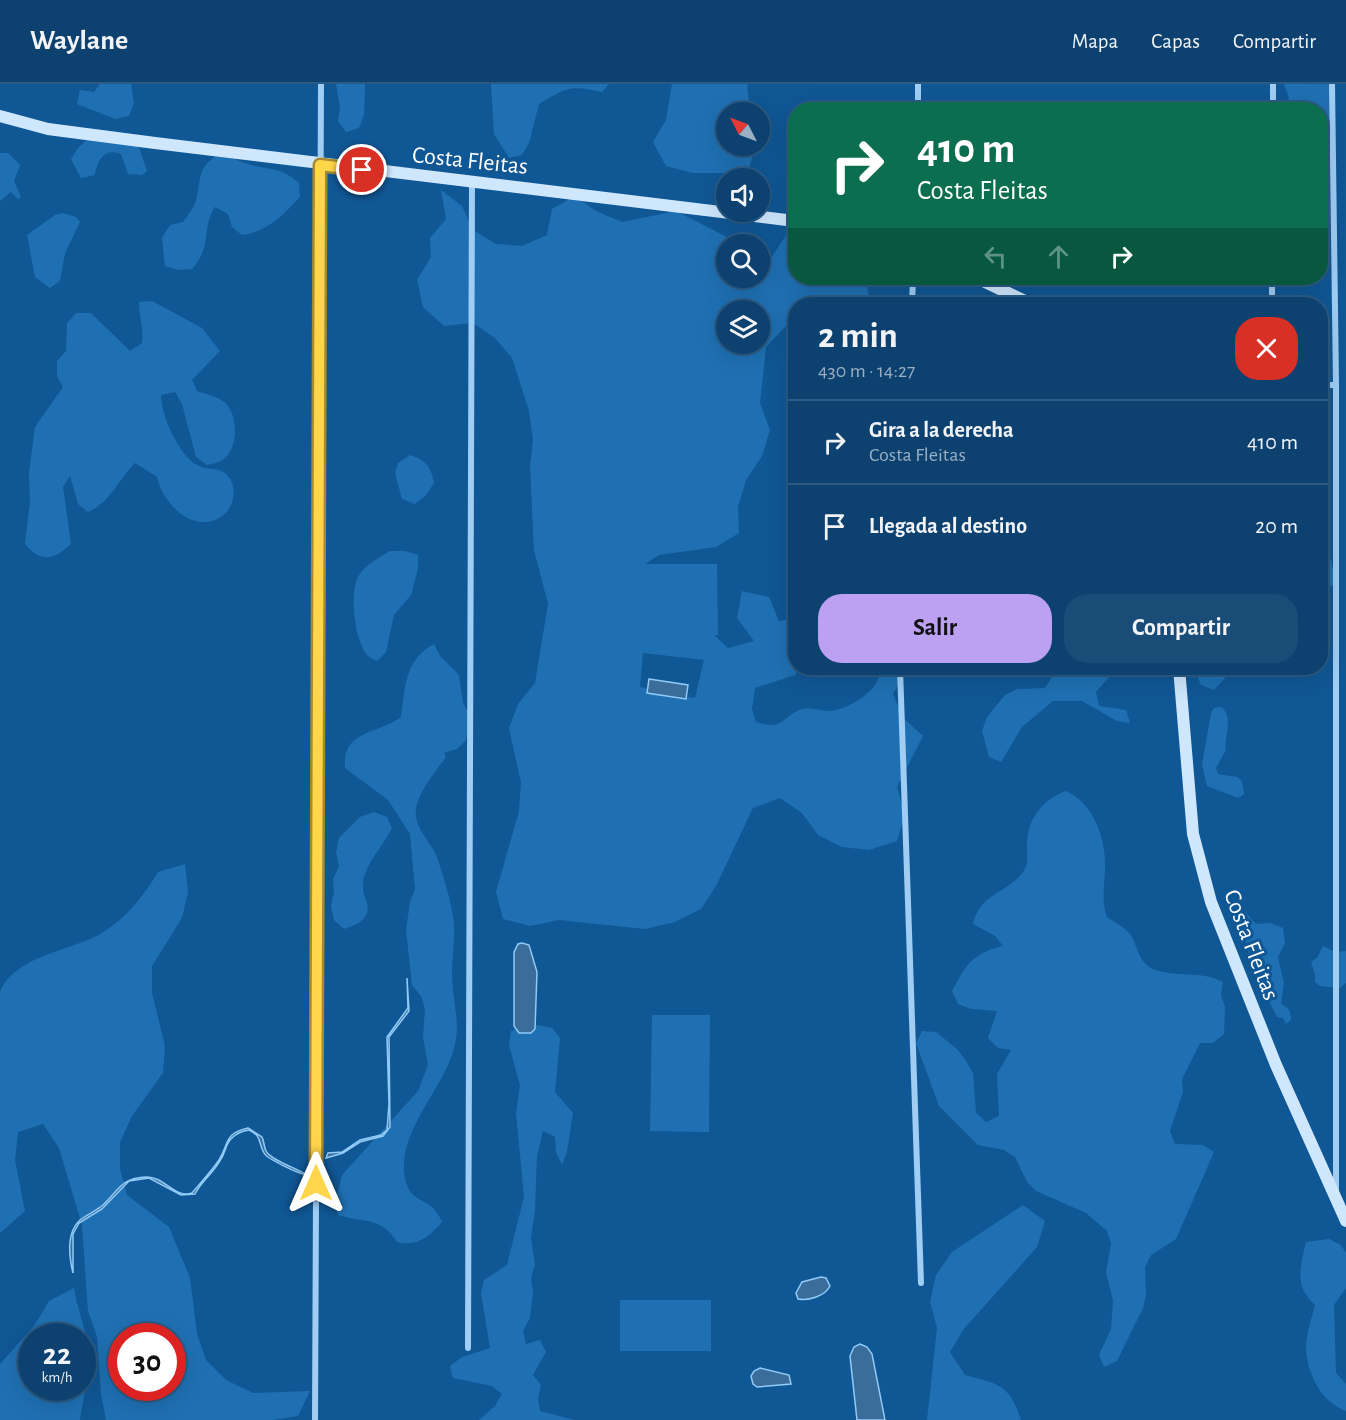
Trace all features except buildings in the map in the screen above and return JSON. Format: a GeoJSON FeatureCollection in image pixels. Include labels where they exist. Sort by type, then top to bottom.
{"type":"FeatureCollection","features":[{"type":"Feature","properties":{"kind":"main road","name":"Costa Fleitas"},"geometry":{"type":"LineString","coordinates":[[0,116],[48,129],[320,165],[788,220]]}},
{"type":"Feature","properties":{"kind":"main road"},"geometry":{"type":"LineString","coordinates":[[992,285],[1016,297]]}},
{"type":"Feature","properties":{"kind":"main road","name":"Costa Fleitas"},"geometry":{"type":"LineString","coordinates":[[1180,675],[1191,824],[1211,902],[1276,1065],[1346,1221]]}},
{"type":"Feature","properties":{"kind":"street"},"geometry":{"type":"LineString","coordinates":[[315,1420],[321,84]]}},
{"type":"Feature","properties":{"kind":"street"},"geometry":{"type":"LineString","coordinates":[[918,84],[918,102]]}},
{"type":"Feature","properties":{"kind":"street"},"geometry":{"type":"LineString","coordinates":[[1273,84],[1273,102]]}},
{"type":"Feature","properties":{"kind":"street"},"geometry":{"type":"LineString","coordinates":[[1332,84],[1336,385],[1336,1197]]}},
{"type":"Feature","properties":{"kind":"street"},"geometry":{"type":"LineString","coordinates":[[468,1348],[472,182]]}},
{"type":"Feature","properties":{"kind":"street"},"geometry":{"type":"LineString","coordinates":[[1328,385],[1336,385]]}},
{"type":"Feature","properties":{"kind":"street"},"geometry":{"type":"LineString","coordinates":[[900,675],[921,1283]]}},
{"type":"Feature","properties":{"kind":"shaded area"},"geometry":{"type":"Polygon","coordinates":[[[100,84],[131,84],[134,103],[129,116],[115,119],[77,104],[80,90],[94,92],[100,84]]]}},
{"type":"Feature","properties":{"kind":"shaded area"},"geometry":{"type":"Polygon","coordinates":[[[336,84],[365,84],[364,115],[359,128],[346,132],[338,121],[340,107],[336,84]]]}},
{"type":"Feature","properties":{"kind":"shaded area"},"geometry":{"type":"Polygon","coordinates":[[[491,84],[609,84],[602,92],[569,89],[539,104],[529,143],[522,155],[509,158],[494,134],[491,84]]]}},
{"type":"Feature","properties":{"kind":"shaded area"},"geometry":{"type":"Polygon","coordinates":[[[672,84],[747,84],[749,102],[716,102],[716,156],[752,156],[749,168],[716,168],[716,173],[693,173],[666,166],[653,142],[666,120],[672,84]]]}},
{"type":"Feature","properties":{"kind":"shaded area"},"geometry":{"type":"Polygon","coordinates":[[[1284,84],[1331,84],[1331,151],[1328,157],[1328,102],[1288,102],[1289,98],[1284,84]]]}},
{"type":"Feature","properties":{"kind":"shaded area"},"geometry":{"type":"Polygon","coordinates":[[[92,135],[138,145],[147,171],[142,175],[128,174],[121,154],[110,152],[100,160],[95,175],[81,178],[71,159],[78,148],[92,135]]]}},
{"type":"Feature","properties":{"kind":"shaded area"},"geometry":{"type":"Polygon","coordinates":[[[0,153],[8,153],[20,165],[14,181],[21,197],[18,199],[11,192],[0,201],[0,153]]]}},
{"type":"Feature","properties":{"kind":"shaded area"},"geometry":{"type":"Polygon","coordinates":[[[219,154],[285,173],[299,183],[300,197],[267,226],[242,235],[232,227],[228,214],[215,207],[208,222],[205,245],[192,269],[178,270],[165,266],[162,238],[170,225],[183,222],[191,211],[203,169],[219,154]]]}},
{"type":"Feature","properties":{"kind":"shaded area"},"geometry":{"type":"Polygon","coordinates":[[[441,190],[462,206],[473,230],[496,244],[522,246],[547,235],[552,209],[575,196],[596,211],[622,222],[676,211],[721,234],[716,234],[716,288],[770,288],[770,260],[786,235],[788,235],[788,285],[867,285],[869,297],[788,297],[788,326],[770,343],[770,300],[716,300],[716,354],[765,354],[760,403],[770,430],[762,456],[746,480],[738,507],[739,533],[716,547],[659,555],[645,564],[717,564],[718,635],[714,635],[728,648],[754,641],[737,618],[742,591],[769,597],[779,621],[788,620],[788,675],[795,675],[755,688],[752,709],[756,722],[766,725],[778,724],[796,711],[803,709],[837,710],[857,701],[869,691],[878,680],[879,675],[904,675],[893,694],[903,718],[923,736],[897,787],[905,815],[897,841],[869,850],[842,847],[818,835],[802,813],[780,798],[753,808],[716,886],[701,909],[675,922],[645,929],[559,920],[530,926],[503,919],[496,892],[519,811],[521,783],[509,728],[518,704],[535,683],[548,604],[534,550],[530,466],[533,440],[529,411],[512,358],[495,338],[473,323],[444,326],[423,307],[417,280],[431,257],[430,238],[446,219],[441,190]],[[643,653],[640,687],[695,698],[704,660],[643,653]]]}},
{"type":"Feature","properties":{"kind":"shaded area"},"geometry":{"type":"Polygon","coordinates":[[[63,213],[76,217],[80,222],[65,253],[60,281],[50,288],[35,277],[27,235],[55,215],[63,213]]]}},
{"type":"Feature","properties":{"kind":"shaded area"},"geometry":{"type":"Polygon","coordinates":[[[152,301],[202,328],[220,351],[192,380],[197,391],[224,402],[232,415],[234,441],[231,450],[221,461],[207,465],[196,457],[182,404],[175,392],[161,395],[164,413],[172,435],[185,454],[199,466],[222,471],[229,478],[234,490],[230,508],[221,517],[210,521],[199,522],[189,519],[180,513],[165,496],[157,477],[135,463],[103,503],[88,512],[78,504],[70,476],[63,487],[71,544],[53,556],[42,557],[25,544],[30,502],[29,473],[35,427],[63,387],[57,376],[57,361],[66,351],[67,323],[76,313],[91,313],[130,351],[142,343],[139,302],[152,301]]]}},
{"type":"Feature","properties":{"kind":"shaded area"},"geometry":{"type":"Polygon","coordinates":[[[410,455],[427,465],[434,483],[426,495],[415,504],[402,499],[395,473],[398,463],[410,455]]]}},
{"type":"Feature","properties":{"kind":"shaded area"},"geometry":{"type":"Polygon","coordinates":[[[390,551],[405,551],[418,555],[418,569],[411,595],[394,615],[386,652],[377,661],[366,654],[359,638],[354,616],[355,585],[364,569],[390,551]]]}},
{"type":"Feature","properties":{"kind":"shaded area"},"geometry":{"type":"Polygon","coordinates":[[[1328,554],[1336,581],[1332,586],[1328,585],[1328,554]]]}},
{"type":"Feature","properties":{"kind":"shaded area"},"geometry":{"type":"Polygon","coordinates":[[[434,644],[440,656],[459,675],[463,702],[469,715],[466,740],[457,749],[444,753],[446,757],[422,791],[416,811],[418,824],[438,860],[452,908],[454,930],[452,974],[457,1033],[451,1057],[415,1126],[405,1155],[404,1170],[410,1191],[433,1208],[442,1222],[422,1240],[404,1243],[397,1242],[385,1228],[378,1224],[338,1215],[335,1201],[342,1175],[418,1091],[428,1065],[423,1037],[425,1009],[421,996],[412,985],[406,930],[410,902],[415,889],[410,834],[388,800],[345,768],[349,746],[355,739],[401,717],[408,675],[412,666],[424,650],[434,644]]]}},
{"type":"Feature","properties":{"kind":"shaded area"},"geometry":{"type":"Polygon","coordinates":[[[1111,675],[1096,692],[1099,706],[1126,710],[1130,723],[1117,721],[1082,701],[1053,701],[1022,727],[1001,762],[989,757],[982,731],[987,717],[1005,695],[1017,689],[1045,688],[1053,676],[1111,675]]]}},
{"type":"Feature","properties":{"kind":"shaded area"},"geometry":{"type":"Polygon","coordinates":[[[1197,675],[1228,675],[1214,690],[1201,685],[1197,675]]]}},
{"type":"Feature","properties":{"kind":"shaded area"},"geometry":{"type":"Polygon","coordinates":[[[649,679],[688,685],[686,699],[647,693],[649,679]]]}},
{"type":"Feature","properties":{"kind":"shaded area"},"geometry":{"type":"Polygon","coordinates":[[[1221,707],[1228,722],[1226,750],[1216,768],[1218,774],[1237,777],[1242,781],[1244,794],[1238,798],[1207,786],[1202,765],[1211,713],[1214,708],[1221,707]]]}},
{"type":"Feature","properties":{"kind":"shaded area"},"geometry":{"type":"Polygon","coordinates":[[[1066,791],[1075,796],[1090,811],[1099,830],[1104,850],[1104,896],[1107,917],[1130,934],[1141,958],[1153,969],[1206,976],[1223,982],[1221,995],[1225,1007],[1224,1034],[1213,1043],[1200,1043],[1182,1079],[1183,1092],[1170,1131],[1175,1144],[1203,1145],[1214,1152],[1176,1239],[1151,1255],[1145,1267],[1146,1295],[1143,1308],[1117,1361],[1104,1367],[1099,1355],[1111,1329],[1113,1300],[1106,1273],[1111,1244],[1107,1231],[1086,1213],[1036,1191],[1027,1182],[1015,1157],[1004,1150],[978,1145],[939,1106],[916,1043],[922,1031],[936,1032],[958,1050],[973,1073],[976,1113],[986,1122],[999,1116],[997,1074],[1011,1050],[998,1048],[988,1038],[997,1011],[971,1009],[958,1004],[952,991],[971,961],[992,949],[1003,946],[995,936],[973,924],[977,913],[988,899],[1010,885],[1023,872],[1027,862],[1028,836],[1033,819],[1043,805],[1066,791]]]}},
{"type":"Feature","properties":{"kind":"shaded area"},"geometry":{"type":"Polygon","coordinates":[[[374,812],[387,817],[392,828],[366,871],[363,889],[368,906],[367,913],[360,922],[344,929],[334,920],[331,906],[334,893],[333,879],[339,866],[336,853],[339,838],[360,817],[374,812]]]}},
{"type":"Feature","properties":{"kind":"shaded area"},"geometry":{"type":"Polygon","coordinates":[[[185,864],[188,892],[182,918],[152,966],[152,993],[165,1046],[163,1073],[132,1116],[120,1142],[120,1169],[127,1195],[169,1227],[190,1278],[197,1334],[206,1360],[226,1380],[253,1393],[310,1391],[298,1416],[273,1420],[106,1420],[101,1394],[96,1323],[92,1323],[88,1311],[82,1225],[59,1148],[43,1124],[18,1132],[15,1160],[25,1211],[0,1233],[0,992],[7,980],[31,962],[90,939],[111,927],[134,906],[158,872],[185,864]]]}},
{"type":"Feature","properties":{"kind":"shaded area"},"geometry":{"type":"Polygon","coordinates":[[[1233,908],[1247,914],[1256,924],[1270,923],[1283,928],[1285,943],[1278,957],[1284,983],[1281,1004],[1289,1010],[1291,1017],[1286,1024],[1283,1018],[1277,1017],[1252,968],[1246,941],[1237,931],[1239,924],[1230,914],[1233,908]]]}},
{"type":"Feature","properties":{"kind":"shaded area"},"geometry":{"type":"Polygon","coordinates":[[[518,944],[529,945],[537,972],[535,1029],[531,1033],[519,1033],[514,1026],[514,952],[518,944]]]}},
{"type":"Feature","properties":{"kind":"shaded area"},"geometry":{"type":"Polygon","coordinates":[[[1323,946],[1335,952],[1346,951],[1346,983],[1340,988],[1320,986],[1315,982],[1311,962],[1317,958],[1323,946]]]}},
{"type":"Feature","properties":{"kind":"shaded area"},"geometry":{"type":"Polygon","coordinates":[[[407,978],[409,1011],[389,1037],[390,1127],[383,1136],[360,1142],[343,1153],[326,1158],[328,1153],[342,1152],[360,1140],[381,1135],[387,1130],[389,1104],[387,1037],[408,1008],[407,978]]]}},
{"type":"Feature","properties":{"kind":"shaded area"},"geometry":{"type":"Polygon","coordinates":[[[652,1015],[710,1015],[709,1132],[650,1131],[652,1015]]]}},
{"type":"Feature","properties":{"kind":"shaded area"},"geometry":{"type":"Polygon","coordinates":[[[538,1025],[552,1028],[560,1038],[555,1092],[573,1113],[567,1152],[562,1165],[556,1152],[555,1137],[543,1131],[537,1156],[535,1210],[531,1238],[535,1265],[531,1278],[533,1292],[530,1318],[523,1331],[526,1344],[540,1340],[546,1352],[533,1375],[541,1385],[538,1398],[540,1411],[574,1420],[479,1420],[495,1406],[502,1394],[492,1386],[453,1378],[450,1366],[462,1357],[490,1348],[481,1293],[484,1280],[507,1265],[524,1197],[516,1113],[520,1085],[509,1045],[511,1031],[524,1026],[538,1025]]]}},
{"type":"Feature","properties":{"kind":"shaded area"},"geometry":{"type":"Polygon","coordinates":[[[248,1128],[262,1137],[269,1154],[307,1175],[266,1156],[258,1137],[253,1132],[249,1130],[240,1133],[230,1140],[218,1164],[195,1194],[181,1195],[149,1178],[129,1181],[102,1209],[79,1223],[73,1234],[73,1273],[70,1260],[72,1231],[82,1218],[103,1205],[126,1182],[131,1180],[138,1178],[146,1177],[152,1178],[180,1193],[192,1193],[219,1160],[231,1136],[248,1128]]]}},
{"type":"Feature","properties":{"kind":"shaded area"},"geometry":{"type":"Polygon","coordinates":[[[1023,1205],[1045,1221],[1037,1247],[963,1330],[950,1352],[965,1375],[1002,1388],[1012,1399],[1021,1420],[927,1420],[937,1328],[930,1302],[936,1275],[952,1252],[1023,1205]]]}},
{"type":"Feature","properties":{"kind":"shaded area"},"geometry":{"type":"Polygon","coordinates":[[[1329,1239],[1341,1245],[1346,1253],[1346,1288],[1334,1305],[1336,1373],[1346,1384],[1346,1411],[1329,1401],[1317,1386],[1309,1367],[1306,1347],[1315,1305],[1308,1298],[1301,1284],[1302,1260],[1306,1242],[1329,1239]]]}},
{"type":"Feature","properties":{"kind":"shaded area"},"geometry":{"type":"Polygon","coordinates":[[[821,1277],[826,1278],[830,1286],[828,1290],[816,1297],[798,1299],[796,1293],[802,1282],[821,1277]]]}},
{"type":"Feature","properties":{"kind":"shaded area"},"geometry":{"type":"Polygon","coordinates":[[[74,1288],[83,1323],[36,1323],[49,1301],[74,1288]]]}},
{"type":"Feature","properties":{"kind":"shaded area"},"geometry":{"type":"Polygon","coordinates":[[[620,1300],[711,1300],[711,1351],[620,1351],[620,1300]]]}},
{"type":"Feature","properties":{"kind":"shaded area"},"geometry":{"type":"Polygon","coordinates":[[[18,1344],[18,1401],[83,1401],[80,1420],[0,1420],[0,1364],[18,1344]]]}},
{"type":"Feature","properties":{"kind":"shaded area"},"geometry":{"type":"Polygon","coordinates":[[[860,1344],[867,1347],[872,1354],[885,1420],[857,1420],[850,1356],[854,1347],[860,1344]]]}},
{"type":"Feature","properties":{"kind":"shaded area"},"geometry":{"type":"Polygon","coordinates":[[[760,1368],[789,1375],[791,1384],[757,1387],[753,1384],[751,1376],[760,1368]]]}},
{"type":"Feature","properties":{"kind":"route"},"geometry":{"type":"LineString","coordinates":[[316,1183],[320,165],[362,170]]}}]}
